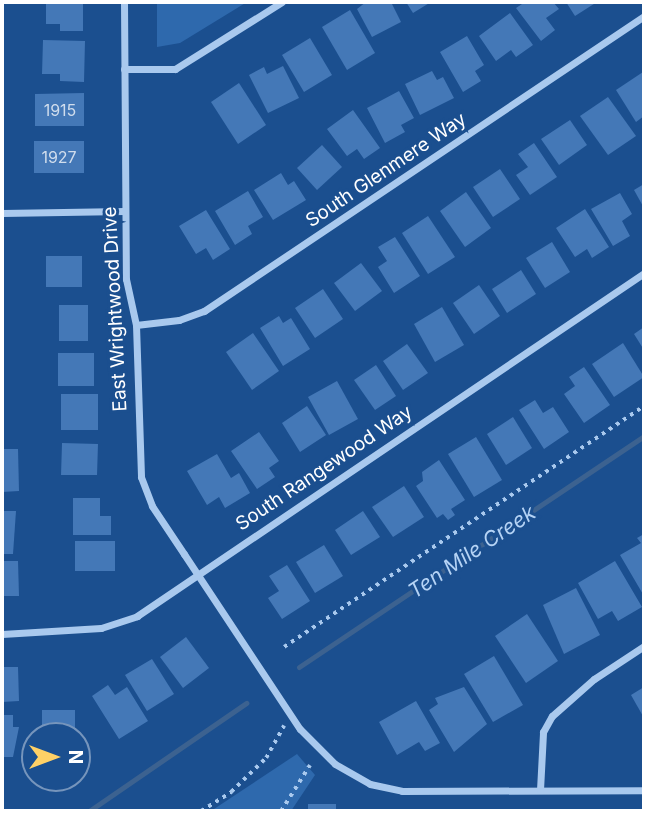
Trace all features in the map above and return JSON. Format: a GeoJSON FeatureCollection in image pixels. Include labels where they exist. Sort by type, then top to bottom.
{"type":"FeatureCollection","features":[{"type":"Feature","properties":{"kind":"street","name":"East Wrightwood Drive"},"geometry":{"type":"LineString","coordinates":[[124,2],[126,279],[136,324],[141,477],[152,506],[300,729],[335,764],[370,784],[402,791],[644,790]]}},
{"type":"Feature","properties":{"kind":"street"},"geometry":{"type":"LineString","coordinates":[[124,69],[175,69],[282,2]]}},
{"type":"Feature","properties":{"kind":"street","name":"South Glenmere Way"},"geometry":{"type":"LineString","coordinates":[[136,324],[179,320],[204,311],[644,16]]}},
{"type":"Feature","properties":{"kind":"street"},"geometry":{"type":"LineString","coordinates":[[2,213],[124,211]]}},
{"type":"Feature","properties":{"kind":"street","name":"South Rangewood Way"},"geometry":{"type":"LineString","coordinates":[[2,634],[67,632],[119,624],[644,273]]}},
{"type":"Feature","properties":{"kind":"street"},"geometry":{"type":"LineString","coordinates":[[540,790],[543,732],[551,716],[594,679],[644,646]]}},
{"type":"Feature","properties":{"kind":"path"},"geometry":{"type":"LineString","coordinates":[[284,647],[644,406]]}},
{"type":"Feature","properties":{"kind":"path"},"geometry":{"type":"LineString","coordinates":[[201,811],[231,792],[265,758],[284,726]]}},
{"type":"Feature","properties":{"kind":"path"},"geometry":{"type":"LineString","coordinates":[[281,811],[310,765]]}},
{"type":"Feature","properties":{"kind":"shaded area"},"geometry":{"type":"Polygon","coordinates":[[[157,2],[247,2],[180,43],[157,47],[157,2]]]}},
{"type":"Feature","properties":{"kind":"shaded area"},"geometry":{"type":"Polygon","coordinates":[[[297,754],[315,775],[291,811],[211,811],[297,754]]]}},
{"type":"Feature","properties":{"kind":"building"},"geometry":{"type":"Polygon","coordinates":[[[46,2],[83,2],[83,31],[60,31],[60,24],[46,24],[46,2]]]}},
{"type":"Feature","properties":{"kind":"building"},"geometry":{"type":"Polygon","coordinates":[[[366,2],[391,2],[401,22],[372,37],[357,9],[366,2]]]}},
{"type":"Feature","properties":{"kind":"building"},"geometry":{"type":"Polygon","coordinates":[[[406,2],[431,2],[413,13],[406,2]]]}},
{"type":"Feature","properties":{"kind":"building"},"geometry":{"type":"Polygon","coordinates":[[[525,2],[553,2],[559,9],[546,18],[555,30],[541,41],[516,8],[525,2]]]}},
{"type":"Feature","properties":{"kind":"building"},"geometry":{"type":"Polygon","coordinates":[[[566,2],[597,2],[575,16],[566,2]]]}},
{"type":"Feature","properties":{"kind":"building"},"geometry":{"type":"Polygon","coordinates":[[[350,10],[375,53],[347,70],[322,27],[350,10]]]}},
{"type":"Feature","properties":{"kind":"building"},"geometry":{"type":"Polygon","coordinates":[[[510,13],[533,45],[516,57],[511,50],[496,61],[479,36],[510,13]]]}},
{"type":"Feature","properties":{"kind":"building"},"geometry":{"type":"Polygon","coordinates":[[[467,36],[484,65],[475,71],[481,81],[463,92],[440,52],[467,36]]]}},
{"type":"Feature","properties":{"kind":"building"},"geometry":{"type":"Polygon","coordinates":[[[310,38],[332,75],[304,92],[282,55],[310,38]]]}},
{"type":"Feature","properties":{"kind":"building"},"geometry":{"type":"Polygon","coordinates":[[[43,40],[85,41],[84,82],[60,81],[60,74],[42,74],[43,40]]]}},
{"type":"Feature","properties":{"kind":"building"},"geometry":{"type":"Polygon","coordinates":[[[283,66],[299,98],[268,113],[249,75],[264,67],[267,74],[283,66]]]}},
{"type":"Feature","properties":{"kind":"building"},"geometry":{"type":"Polygon","coordinates":[[[432,71],[437,80],[443,77],[454,98],[420,115],[405,84],[432,71]]]}},
{"type":"Feature","properties":{"kind":"building"},"geometry":{"type":"Polygon","coordinates":[[[643,72],[644,116],[636,122],[616,90],[643,72]]]}},
{"type":"Feature","properties":{"kind":"building"},"geometry":{"type":"Polygon","coordinates":[[[239,83],[266,125],[238,144],[211,102],[239,83]]]}},
{"type":"Feature","properties":{"kind":"building"},"geometry":{"type":"Polygon","coordinates":[[[399,91],[414,118],[401,125],[405,132],[385,143],[367,108],[399,91]]]}},
{"type":"Feature","properties":{"kind":"building"},"geometry":{"type":"Polygon","coordinates":[[[84,93],[84,126],[35,126],[35,94],[84,93]]]}},
{"type":"Feature","properties":{"kind":"building"},"geometry":{"type":"Polygon","coordinates":[[[608,97],[636,136],[608,155],[580,116],[608,97]]]}},
{"type":"Feature","properties":{"kind":"building"},"geometry":{"type":"Polygon","coordinates":[[[353,110],[380,148],[364,159],[357,149],[347,156],[327,129],[353,110]]]}},
{"type":"Feature","properties":{"kind":"building"},"geometry":{"type":"Polygon","coordinates":[[[570,120],[587,145],[559,165],[541,139],[570,120]]]}},
{"type":"Feature","properties":{"kind":"building"},"geometry":{"type":"Polygon","coordinates":[[[34,141],[84,141],[84,173],[34,173],[34,141]]]}},
{"type":"Feature","properties":{"kind":"building"},"geometry":{"type":"Polygon","coordinates":[[[534,143],[557,177],[530,195],[516,175],[528,167],[518,154],[534,143]]]}},
{"type":"Feature","properties":{"kind":"building"},"geometry":{"type":"Polygon","coordinates":[[[322,145],[342,167],[317,190],[297,168],[322,145]]]}},
{"type":"Feature","properties":{"kind":"building"},"geometry":{"type":"Polygon","coordinates":[[[500,169],[520,199],[493,217],[473,187],[500,169]]]}},
{"type":"Feature","properties":{"kind":"building"},"geometry":{"type":"Polygon","coordinates":[[[281,173],[288,185],[294,181],[306,200],[273,220],[254,190],[281,173]]]}},
{"type":"Feature","properties":{"kind":"building"},"geometry":{"type":"Polygon","coordinates":[[[644,184],[644,208],[634,190],[644,184]]]}},
{"type":"Feature","properties":{"kind":"building"},"geometry":{"type":"Polygon","coordinates":[[[248,191],[263,217],[248,226],[252,234],[235,245],[215,211],[248,191]]]}},
{"type":"Feature","properties":{"kind":"building"},"geometry":{"type":"Polygon","coordinates":[[[466,192],[491,228],[465,247],[440,211],[466,192]]]}},
{"type":"Feature","properties":{"kind":"building"},"geometry":{"type":"Polygon","coordinates":[[[620,193],[632,214],[622,221],[630,236],[613,246],[591,209],[620,193]]]}},
{"type":"Feature","properties":{"kind":"building"},"geometry":{"type":"Polygon","coordinates":[[[585,209],[609,247],[592,258],[587,249],[575,257],[556,228],[585,209]]]}},
{"type":"Feature","properties":{"kind":"building"},"geometry":{"type":"Polygon","coordinates":[[[206,210],[230,249],[213,260],[206,248],[196,254],[179,226],[206,210]]]}},
{"type":"Feature","properties":{"kind":"building"},"geometry":{"type":"Polygon","coordinates":[[[428,216],[455,257],[428,274],[402,233],[428,216]]]}},
{"type":"Feature","properties":{"kind":"building"},"geometry":{"type":"Polygon","coordinates":[[[395,237],[420,276],[394,293],[378,267],[387,261],[378,247],[395,237]]]}},
{"type":"Feature","properties":{"kind":"building"},"geometry":{"type":"Polygon","coordinates":[[[552,242],[570,272],[545,288],[526,258],[552,242]]]}},
{"type":"Feature","properties":{"kind":"building"},"geometry":{"type":"Polygon","coordinates":[[[46,256],[82,256],[82,287],[46,287],[46,256]]]}},
{"type":"Feature","properties":{"kind":"building"},"geometry":{"type":"Polygon","coordinates":[[[361,263],[382,291],[355,311],[334,283],[361,263]]]}},
{"type":"Feature","properties":{"kind":"building"},"geometry":{"type":"Polygon","coordinates":[[[521,270],[536,294],[507,313],[492,289],[521,270]]]}},
{"type":"Feature","properties":{"kind":"building"},"geometry":{"type":"Polygon","coordinates":[[[479,285],[500,316],[474,334],[453,303],[479,285]]]}},
{"type":"Feature","properties":{"kind":"building"},"geometry":{"type":"Polygon","coordinates":[[[323,289],[343,319],[315,338],[295,308],[323,289]]]}},
{"type":"Feature","properties":{"kind":"building"},"geometry":{"type":"Polygon","coordinates":[[[59,305],[88,305],[88,341],[59,341],[59,305]]]}},
{"type":"Feature","properties":{"kind":"building"},"geometry":{"type":"Polygon","coordinates":[[[442,307],[464,345],[435,362],[414,324],[442,307]]]}},
{"type":"Feature","properties":{"kind":"building"},"geometry":{"type":"Polygon","coordinates":[[[279,316],[283,323],[291,318],[310,349],[283,366],[260,328],[279,316]]]}},
{"type":"Feature","properties":{"kind":"building"},"geometry":{"type":"Polygon","coordinates":[[[644,327],[644,350],[634,334],[644,327]]]}},
{"type":"Feature","properties":{"kind":"building"},"geometry":{"type":"Polygon","coordinates":[[[253,333],[279,371],[252,390],[226,352],[253,333]]]}},
{"type":"Feature","properties":{"kind":"building"},"geometry":{"type":"Polygon","coordinates":[[[623,343],[644,377],[614,397],[592,364],[623,343]]]}},
{"type":"Feature","properties":{"kind":"building"},"geometry":{"type":"Polygon","coordinates":[[[407,344],[428,373],[403,390],[383,361],[407,344]]]}},
{"type":"Feature","properties":{"kind":"building"},"geometry":{"type":"Polygon","coordinates":[[[58,353],[94,353],[94,386],[58,386],[58,353]]]}},
{"type":"Feature","properties":{"kind":"building"},"geometry":{"type":"Polygon","coordinates":[[[376,365],[396,396],[375,410],[354,380],[376,365]]]}},
{"type":"Feature","properties":{"kind":"building"},"geometry":{"type":"Polygon","coordinates":[[[584,367],[610,405],[584,423],[564,394],[575,386],[569,377],[584,367]]]}},
{"type":"Feature","properties":{"kind":"building"},"geometry":{"type":"Polygon","coordinates":[[[337,381],[358,419],[329,435],[308,397],[337,381]]]}},
{"type":"Feature","properties":{"kind":"building"},"geometry":{"type":"Polygon","coordinates":[[[61,394],[98,394],[98,430],[61,430],[61,394]]]}},
{"type":"Feature","properties":{"kind":"building"},"geometry":{"type":"Polygon","coordinates":[[[535,400],[543,413],[553,407],[569,432],[544,449],[519,410],[535,400]]]}},
{"type":"Feature","properties":{"kind":"building"},"geometry":{"type":"Polygon","coordinates":[[[307,406],[326,435],[300,452],[282,423],[307,406]]]}},
{"type":"Feature","properties":{"kind":"building"},"geometry":{"type":"Polygon","coordinates":[[[513,417],[532,448],[506,465],[487,434],[513,417]]]}},
{"type":"Feature","properties":{"kind":"building"},"geometry":{"type":"Polygon","coordinates":[[[259,432],[279,461],[269,468],[275,477],[257,489],[231,451],[259,432]]]}},
{"type":"Feature","properties":{"kind":"building"},"geometry":{"type":"Polygon","coordinates":[[[476,437],[502,480],[474,497],[448,454],[476,437]]]}},
{"type":"Feature","properties":{"kind":"building"},"geometry":{"type":"Polygon","coordinates":[[[62,443],[98,444],[97,475],[61,475],[62,443]]]}},
{"type":"Feature","properties":{"kind":"building"},"geometry":{"type":"Polygon","coordinates":[[[2,449],[18,449],[19,491],[2,492],[2,449]]]}},
{"type":"Feature","properties":{"kind":"building"},"geometry":{"type":"Polygon","coordinates":[[[217,454],[231,478],[239,473],[250,493],[225,508],[219,497],[207,505],[187,471],[217,454]]]}},
{"type":"Feature","properties":{"kind":"building"},"geometry":{"type":"Polygon","coordinates":[[[439,460],[465,500],[451,509],[455,515],[448,520],[443,514],[437,518],[416,486],[423,481],[422,472],[439,460]]]}},
{"type":"Feature","properties":{"kind":"building"},"geometry":{"type":"Polygon","coordinates":[[[404,486],[424,517],[393,537],[372,507],[404,486]]]}},
{"type":"Feature","properties":{"kind":"building"},"geometry":{"type":"Polygon","coordinates":[[[73,498],[100,498],[100,516],[111,516],[111,535],[73,535],[73,498]]]}},
{"type":"Feature","properties":{"kind":"building"},"geometry":{"type":"Polygon","coordinates":[[[2,511],[16,511],[13,554],[2,554],[2,511]]]}},
{"type":"Feature","properties":{"kind":"building"},"geometry":{"type":"Polygon","coordinates":[[[363,511],[380,537],[351,555],[335,530],[363,511]]]}},
{"type":"Feature","properties":{"kind":"building"},"geometry":{"type":"Polygon","coordinates":[[[644,534],[644,596],[620,555],[641,543],[637,538],[644,534]]]}},
{"type":"Feature","properties":{"kind":"building"},"geometry":{"type":"Polygon","coordinates":[[[75,541],[115,541],[115,571],[75,571],[75,541]]]}},
{"type":"Feature","properties":{"kind":"building"},"geometry":{"type":"Polygon","coordinates":[[[324,545],[343,576],[315,593],[296,562],[324,545]]]}},
{"type":"Feature","properties":{"kind":"building"},"geometry":{"type":"Polygon","coordinates":[[[2,561],[18,561],[19,596],[2,596],[2,561]]]}},
{"type":"Feature","properties":{"kind":"building"},"geometry":{"type":"Polygon","coordinates":[[[615,561],[642,607],[618,621],[612,611],[598,619],[578,583],[615,561]]]}},
{"type":"Feature","properties":{"kind":"building"},"geometry":{"type":"Polygon","coordinates":[[[287,565],[310,601],[282,619],[268,598],[279,591],[269,576],[287,565]]]}},
{"type":"Feature","properties":{"kind":"building"},"geometry":{"type":"Polygon","coordinates":[[[576,588],[600,635],[564,654],[543,605],[576,588]]]}},
{"type":"Feature","properties":{"kind":"building"},"geometry":{"type":"Polygon","coordinates":[[[527,614],[558,661],[526,683],[495,636],[527,614]]]}},
{"type":"Feature","properties":{"kind":"building"},"geometry":{"type":"Polygon","coordinates":[[[186,637],[209,668],[183,688],[160,657],[186,637]]]}},
{"type":"Feature","properties":{"kind":"building"},"geometry":{"type":"Polygon","coordinates":[[[494,656],[523,705],[493,722],[464,674],[494,656]]]}},
{"type":"Feature","properties":{"kind":"building"},"geometry":{"type":"Polygon","coordinates":[[[152,659],[174,694],[147,711],[125,675],[152,659]]]}},
{"type":"Feature","properties":{"kind":"building"},"geometry":{"type":"Polygon","coordinates":[[[2,667],[18,667],[19,701],[2,702],[2,667]]]}},
{"type":"Feature","properties":{"kind":"building"},"geometry":{"type":"Polygon","coordinates":[[[108,685],[115,695],[127,687],[148,721],[119,739],[92,696],[108,685]]]}},
{"type":"Feature","properties":{"kind":"building"},"geometry":{"type":"Polygon","coordinates":[[[464,687],[487,724],[454,752],[429,710],[438,704],[435,698],[464,687]]]}},
{"type":"Feature","properties":{"kind":"building"},"geometry":{"type":"Polygon","coordinates":[[[644,687],[644,718],[631,695],[644,687]]]}},
{"type":"Feature","properties":{"kind":"building"},"geometry":{"type":"Polygon","coordinates":[[[416,701],[440,743],[425,751],[419,742],[397,755],[379,722],[416,701]]]}},
{"type":"Feature","properties":{"kind":"building"},"geometry":{"type":"Polygon","coordinates":[[[42,710],[75,710],[75,722],[42,722],[42,710]]]}},
{"type":"Feature","properties":{"kind":"building"},"geometry":{"type":"Polygon","coordinates":[[[2,715],[13,715],[13,727],[19,727],[13,757],[2,757],[2,715]]]}},
{"type":"Feature","properties":{"kind":"building"},"geometry":{"type":"Polygon","coordinates":[[[308,804],[336,804],[336,811],[308,811],[308,804]]]}},
{"type":"Feature","properties":{"kind":"waterway","name":"Ten Mile Creek"},"geometry":{"type":"LineString","coordinates":[[299,667],[644,436]]}},
{"type":"Feature","properties":{"kind":"waterway","name":"Ten Mile Creek"},"geometry":{"type":"LineString","coordinates":[[89,811],[246,703]]}}]}
